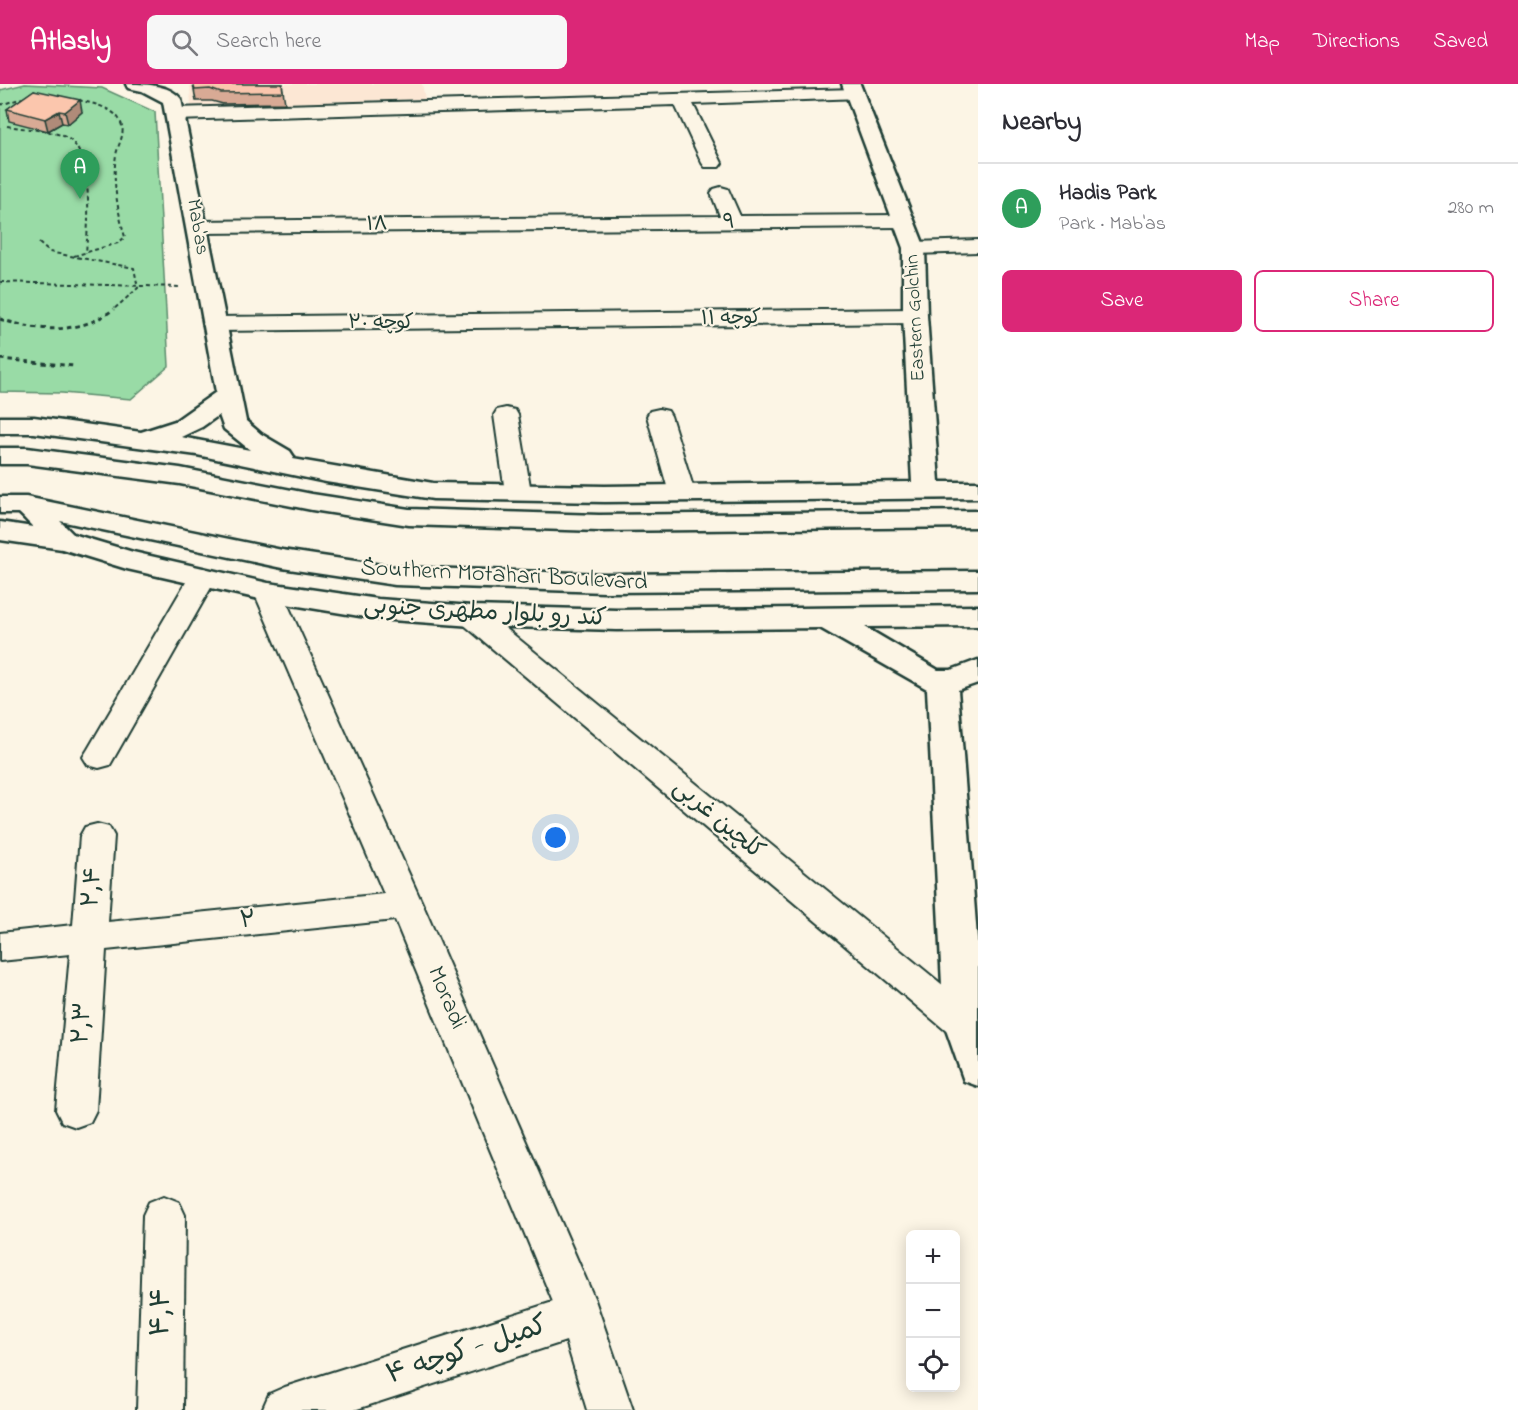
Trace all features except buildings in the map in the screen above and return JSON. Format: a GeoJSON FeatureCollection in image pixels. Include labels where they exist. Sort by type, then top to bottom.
{"type":"FeatureCollection","features":[{"type":"Feature","properties":{"kind":"main road","name":"Mab'as"},"geometry":{"type":"LineString","coordinates":[[135,84],[164,89],[172,99],[233,423],[252,440],[301,469]]}},
{"type":"Feature","properties":{"kind":"main road","name":"Eastern Golchin"},"geometry":{"type":"LineString","coordinates":[[853,89],[914,248],[915,316],[926,490]]}},
{"type":"Feature","properties":{"kind":"main road"},"geometry":{"type":"LineString","coordinates":[[128,438],[173,433],[192,423],[229,394]]}},
{"type":"Feature","properties":{"kind":"main road"},"geometry":{"type":"LineString","coordinates":[[0,425],[34,425],[197,447],[301,469],[433,491],[682,493],[978,490]]}},
{"type":"Feature","properties":{"kind":"main road"},"geometry":{"type":"LineString","coordinates":[[0,456],[27,456],[180,476],[312,502],[409,517],[599,523],[978,519]]}},
{"type":"Feature","properties":{"kind":"main road","name":"کند رو بلوار مطهری جنوبی"},"geometry":{"type":"LineString","coordinates":[[5,521],[127,560],[202,578],[268,592],[378,609],[472,616],[617,620],[978,616]]}},
{"type":"Feature","properties":{"kind":"main road","name":"ُSouthern Motahari Boulevard"},"geometry":{"type":"LineString","coordinates":[[5,521],[395,576],[605,583],[978,580]]}},
{"type":"Feature","properties":{"kind":"main road"},"geometry":{"type":"LineString","coordinates":[[828,619],[918,674],[932,680],[954,681],[978,671]]}},
{"type":"Feature","properties":{"kind":"main road"},"geometry":{"type":"LineString","coordinates":[[942,681],[964,1024],[978,1069]]}},
{"type":"Feature","properties":{"kind":"street"},"geometry":{"type":"LineString","coordinates":[[175,114],[682,100],[853,89]]}},
{"type":"Feature","properties":{"kind":"street"},"geometry":{"type":"LineString","coordinates":[[682,100],[712,163]]}},
{"type":"Feature","properties":{"kind":"street"},"geometry":{"type":"LineString","coordinates":[[721,192],[732,222]]}},
{"type":"Feature","properties":{"kind":"street","name":"۹"},"geometry":{"type":"LineString","coordinates":[[557,223],[714,232],[732,222],[902,221]]}},
{"type":"Feature","properties":{"kind":"street","name":"۱۸"},"geometry":{"type":"LineString","coordinates":[[197,227],[557,223]]}},
{"type":"Feature","properties":{"kind":"street"},"geometry":{"type":"LineString","coordinates":[[914,248],[978,246]]}},
{"type":"Feature","properties":{"kind":"street"},"geometry":{"type":"LineString","coordinates":[[813,292],[819,318]]}},
{"type":"Feature","properties":{"kind":"street","name":"کوچه ۱۱"},"geometry":{"type":"LineString","coordinates":[[547,322],[915,316]]}},
{"type":"Feature","properties":{"kind":"street","name":"کوچه ۲۰"},"geometry":{"type":"LineString","coordinates":[[214,324],[547,322]]}},
{"type":"Feature","properties":{"kind":"street"},"geometry":{"type":"LineString","coordinates":[[506,415],[518,492]]}},
{"type":"Feature","properties":{"kind":"street"},"geometry":{"type":"LineString","coordinates":[[659,416],[682,493]]}},
{"type":"Feature","properties":{"kind":"street"},"geometry":{"type":"LineString","coordinates":[[99,757],[202,578]]}},
{"type":"Feature","properties":{"kind":"street","name":"Moradi"},"geometry":{"type":"LineString","coordinates":[[268,592],[406,905],[580,1315],[610,1410]]}},
{"type":"Feature","properties":{"kind":"street","name":"کلچین غربی"},"geometry":{"type":"LineString","coordinates":[[472,616],[964,1024]]}},
{"type":"Feature","properties":{"kind":"street","name":"۲٫۴"},"geometry":{"type":"LineString","coordinates":[[89,937],[97,836]]}},
{"type":"Feature","properties":{"kind":"street","name":"۲"},"geometry":{"type":"LineString","coordinates":[[0,947],[406,905]]}},
{"type":"Feature","properties":{"kind":"street","name":"۲٫۳"},"geometry":{"type":"LineString","coordinates":[[76,1110],[89,937]]}},
{"type":"Feature","properties":{"kind":"street","name":"۴٫۴"},"geometry":{"type":"LineString","coordinates":[[160,1410],[164,1215]]}},
{"type":"Feature","properties":{"kind":"street","name":"کمیل - کوچه ۴"},"geometry":{"type":"LineString","coordinates":[[285,1410],[580,1315]]}},
{"type":"Feature","properties":{"kind":"path"},"geometry":{"type":"LineString","coordinates":[[0,105],[29,97]]}},
{"type":"Feature","properties":{"kind":"path"},"geometry":{"type":"LineString","coordinates":[[74,256],[118,243],[124,237],[119,217],[116,154],[122,140],[123,130],[120,120],[86,101],[75,99]]}},
{"type":"Feature","properties":{"kind":"path"},"geometry":{"type":"LineString","coordinates":[[7,126],[70,140],[79,150],[86,181],[88,231],[86,253]]}},
{"type":"Feature","properties":{"kind":"path"},"geometry":{"type":"LineString","coordinates":[[39,243],[49,252],[134,268],[138,288]]}},
{"type":"Feature","properties":{"kind":"path"},"geometry":{"type":"LineString","coordinates":[[0,282],[138,288],[208,287]]}},
{"type":"Feature","properties":{"kind":"path"},"geometry":{"type":"LineString","coordinates":[[0,319],[27,328],[51,330],[73,327],[102,318],[138,288]]}},
{"type":"Feature","properties":{"kind":"path"},"geometry":{"type":"LineString","coordinates":[[0,366],[2,360],[74,366]]}},
{"type":"Feature","properties":{"kind":"shaded area"},"geometry":{"type":"Polygon","coordinates":[[[190,84],[422,84],[425,99],[191,106],[190,84]]]}},
{"type":"Feature","properties":{"kind":"green space"},"geometry":{"type":"Polygon","coordinates":[[[25,84],[102,88],[155,112],[169,366],[131,399],[62,393],[0,392],[0,90],[25,84]]]}},
{"type":"Feature","properties":{"kind":"place","name":"Hadis Park"},"geometry":{"type":"Point","coordinates":[80,199]}}]}
